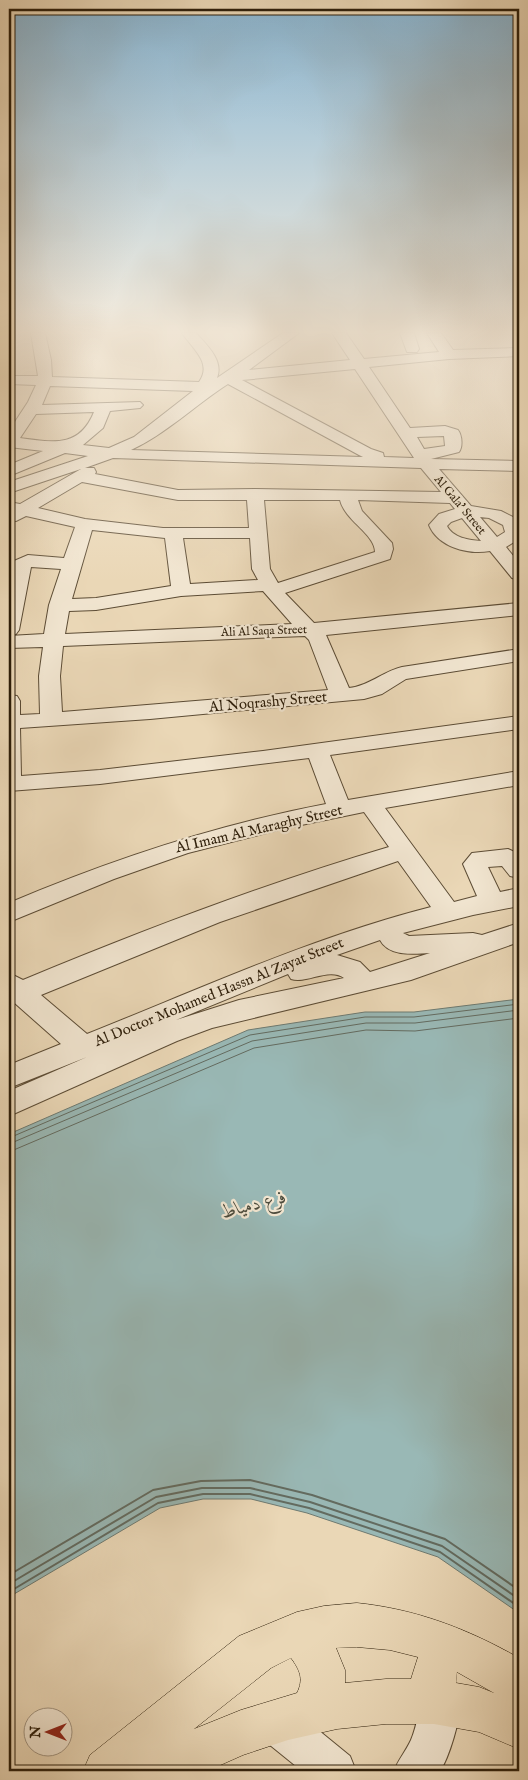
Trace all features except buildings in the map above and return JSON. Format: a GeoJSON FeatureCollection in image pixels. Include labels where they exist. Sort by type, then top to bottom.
{"type":"FeatureCollection","features":[{"type":"Feature","properties":{"kind":"main road"},"geometry":{"type":"LineString","coordinates":[[106,1771],[238,1664],[272,1642],[321,1627],[352,1624],[383,1625],[414,1633],[487,1664],[519,1683]]}},
{"type":"Feature","properties":{"kind":"main road"},"geometry":{"type":"LineString","coordinates":[[293,1717],[322,1691],[323,1668],[314,1650],[297,1634]]}},
{"type":"Feature","properties":{"kind":"main road"},"geometry":{"type":"LineString","coordinates":[[440,1702],[436,1701],[432,1686],[433,1672],[444,1645]]}},
{"type":"Feature","properties":{"kind":"main road"},"geometry":{"type":"LineString","coordinates":[[160,1771],[205,1747],[293,1717],[372,1703],[440,1702],[472,1707],[504,1718],[519,1726]]}},
{"type":"Feature","properties":{"kind":"street"},"geometry":{"type":"LineString","coordinates":[[25,416],[9,442],[120,454],[394,460],[423,458],[519,466]]}},
{"type":"Feature","properties":{"kind":"street"},"geometry":{"type":"LineString","coordinates":[[9,471],[77,442],[94,428],[100,416]]}},
{"type":"Feature","properties":{"kind":"street"},"geometry":{"type":"LineString","coordinates":[[13,514],[120,454],[170,416]]}},
{"type":"Feature","properties":{"kind":"street"},"geometry":{"type":"LineString","coordinates":[[299,416],[364,452],[394,460]]}},
{"type":"Feature","properties":{"kind":"street","name":"Al Gala' Street"},"geometry":{"type":"LineString","coordinates":[[396,416],[452,498],[519,574]]}},
{"type":"Feature","properties":{"kind":"street"},"geometry":{"type":"LineString","coordinates":[[408,433],[445,431],[452,433],[453,449],[423,458]]}},
{"type":"Feature","properties":{"kind":"street"},"geometry":{"type":"LineString","coordinates":[[9,488],[120,454]]}},
{"type":"Feature","properties":{"kind":"street"},"geometry":{"type":"LineString","coordinates":[[80,477],[178,495],[348,495],[452,498]]}},
{"type":"Feature","properties":{"kind":"street"},"geometry":{"type":"LineString","coordinates":[[255,494],[261,569],[271,588],[293,615],[312,630],[320,642],[341,695]]}},
{"type":"Feature","properties":{"kind":"street"},"geometry":{"type":"LineString","coordinates":[[59,605],[96,604],[181,590],[271,588],[383,556],[385,552],[383,544],[352,510],[348,495]]}},
{"type":"Feature","properties":{"kind":"street"},"geometry":{"type":"LineString","coordinates":[[464,512],[497,515],[512,523],[514,534],[510,538],[493,544],[469,546],[457,543],[440,534],[437,528],[439,522],[445,517],[464,512]]}},
{"type":"Feature","properties":{"kind":"street"},"geometry":{"type":"LineString","coordinates":[[13,514],[173,534],[257,533]]}},
{"type":"Feature","properties":{"kind":"street"},"geometry":{"type":"LineString","coordinates":[[51,720],[50,672],[59,605],[85,524]]}},
{"type":"Feature","properties":{"kind":"street"},"geometry":{"type":"LineString","coordinates":[[173,534],[181,590]]}},
{"type":"Feature","properties":{"kind":"street"},"geometry":{"type":"LineString","coordinates":[[9,630],[21,565],[28,561],[71,564]]}},
{"type":"Feature","properties":{"kind":"street","name":"Ali Al Saqa Street"},"geometry":{"type":"LineString","coordinates":[[9,642],[168,634],[312,630],[519,609]]}},
{"type":"Feature","properties":{"kind":"street","name":"Al Noqrashy Street"},"geometry":{"type":"LineString","coordinates":[[9,715],[51,720],[373,692],[389,678],[402,673],[519,655]]}},
{"type":"Feature","properties":{"kind":"street"},"geometry":{"type":"LineString","coordinates":[[9,715],[10,784],[100,777],[317,751],[519,722]]}},
{"type":"Feature","properties":{"kind":"street"},"geometry":{"type":"LineString","coordinates":[[317,751],[340,810]]}},
{"type":"Feature","properties":{"kind":"street","name":"Al Imam Al Maraghy Street"},"geometry":{"type":"LineString","coordinates":[[9,913],[115,870],[178,848],[340,810],[519,778]]}},
{"type":"Feature","properties":{"kind":"street"},"geometry":{"type":"LineString","coordinates":[[370,804],[447,911]]}},
{"type":"Feature","properties":{"kind":"street"},"geometry":{"type":"LineString","coordinates":[[83,1047],[15,987],[344,868],[404,851]]}},
{"type":"Feature","properties":{"kind":"street"},"geometry":{"type":"LineString","coordinates":[[492,902],[475,864],[481,859],[508,857],[519,870]]}},
{"type":"Feature","properties":{"kind":"street","name":"Al Doctor Mohamed Hassn Al Zayat Street"},"geometry":{"type":"LineString","coordinates":[[9,1077],[251,976],[386,928],[447,911],[519,897]]}},
{"type":"Feature","properties":{"kind":"street"},"geometry":{"type":"LineString","coordinates":[[386,928],[392,939],[406,945],[456,942],[486,943]]}},
{"type":"Feature","properties":{"kind":"street","name":"Al Doctor Mohamed Hassn Al Zayat Street"},"geometry":{"type":"LineString","coordinates":[[9,1104],[167,1034],[203,1021],[276,1001],[364,983],[450,957],[519,932]]}},
{"type":"Feature","properties":{"kind":"street"},"geometry":{"type":"LineString","coordinates":[[251,976],[283,975],[338,964],[352,968],[364,983]]}},
{"type":"Feature","properties":{"kind":"street"},"geometry":{"type":"LineString","coordinates":[[415,1771],[430,1749],[440,1702]]}},
{"type":"Feature","properties":{"kind":"street"},"geometry":{"type":"LineString","coordinates":[[293,1717],[335,1771]]}},
{"type":"Feature","properties":{"kind":"water","name":"فرع دمياط"},"geometry":{"type":"Polygon","coordinates":[[[519,999],[519,1613],[438,1557],[307,1513],[251,1499],[203,1499],[160,1508],[9,1597],[9,1134],[248,1030],[365,1012],[414,1012],[519,999]]]}}]}
